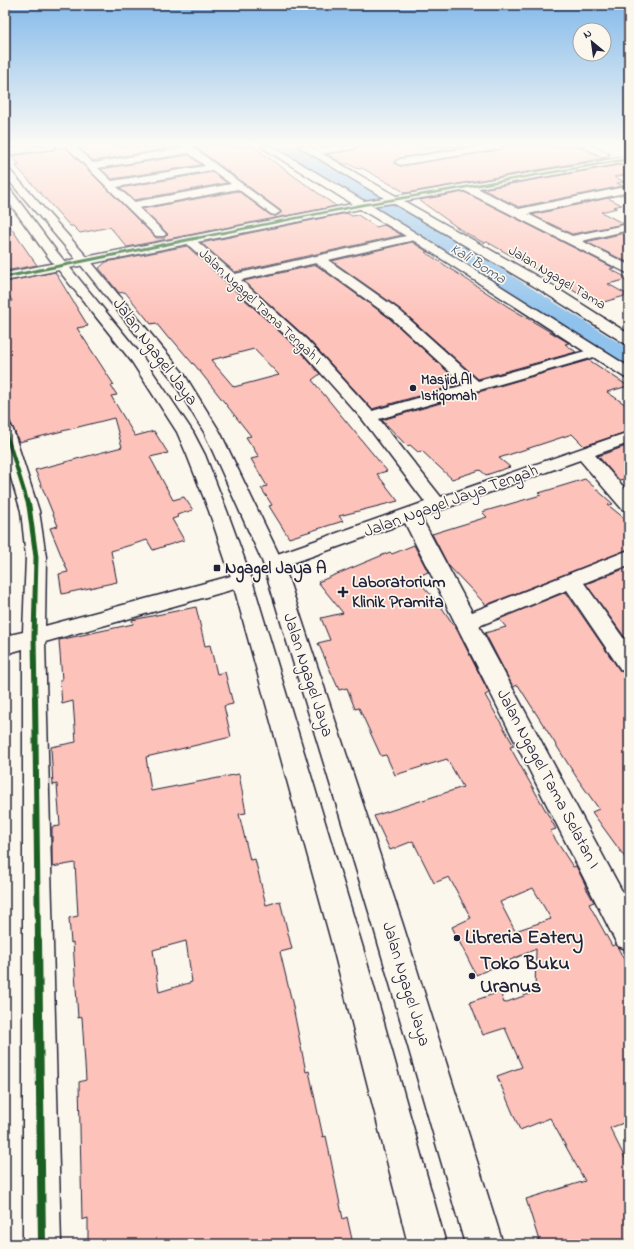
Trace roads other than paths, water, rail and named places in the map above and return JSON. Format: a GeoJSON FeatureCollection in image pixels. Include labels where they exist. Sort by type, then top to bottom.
{"type":"FeatureCollection","features":[{"type":"Feature","properties":{"kind":"street","name":"Jalan Ngagel Jaya"},"geometry":{"type":"LineString","coordinates":[[20,204],[72,256],[157,348],[183,384],[219,445],[273,563],[388,925],[484,1244]]}},
{"type":"Feature","properties":{"kind":"street","name":"Jalan Ngagel Jaya"},"geometry":{"type":"LineString","coordinates":[[32,204],[72,256],[137,359],[182,426],[196,454],[218,511],[242,580],[348,948],[428,1244]]}},
{"type":"Feature","properties":{"kind":"street"},"geometry":{"type":"LineString","coordinates":[[130,206],[139,204]]}},
{"type":"Feature","properties":{"kind":"street"},"geometry":{"type":"LineString","coordinates":[[264,204],[275,212]]}},
{"type":"Feature","properties":{"kind":"street"},"geometry":{"type":"LineString","coordinates":[[144,237],[275,212],[330,204]]}},
{"type":"Feature","properties":{"kind":"street"},"geometry":{"type":"LineString","coordinates":[[32,259],[72,256],[188,239],[341,204]]}},
{"type":"Feature","properties":{"kind":"street"},"geometry":{"type":"LineString","coordinates":[[366,204],[629,374]]}},
{"type":"Feature","properties":{"kind":"street","name":"Jalan Ngagel Tama"},"geometry":{"type":"LineString","coordinates":[[407,204],[535,281],[629,340]]}},
{"type":"Feature","properties":{"kind":"street"},"geometry":{"type":"LineString","coordinates":[[501,204],[629,270]]}},
{"type":"Feature","properties":{"kind":"street"},"geometry":{"type":"LineString","coordinates":[[518,213],[558,204]]}},
{"type":"Feature","properties":{"kind":"street"},"geometry":{"type":"LineString","coordinates":[[130,206],[160,234]]}},
{"type":"Feature","properties":{"kind":"street"},"geometry":{"type":"LineString","coordinates":[[571,240],[629,227]]}},
{"type":"Feature","properties":{"kind":"street"},"geometry":{"type":"LineString","coordinates":[[232,278],[415,237]]}},
{"type":"Feature","properties":{"kind":"street","name":"Jalan Ngagel Tama Tengah I"},"geometry":{"type":"LineString","coordinates":[[188,239],[299,340],[369,417],[437,505]]}},
{"type":"Feature","properties":{"kind":"street"},"geometry":{"type":"LineString","coordinates":[[5,277],[72,256]]}},
{"type":"Feature","properties":{"kind":"street"},"geometry":{"type":"LineString","coordinates":[[318,259],[397,316],[475,386]]}},
{"type":"Feature","properties":{"kind":"street"},"geometry":{"type":"LineString","coordinates":[[369,417],[596,352]]}},
{"type":"Feature","properties":{"kind":"street"},"geometry":{"type":"LineString","coordinates":[[158,389],[183,384]]}},
{"type":"Feature","properties":{"kind":"street"},"geometry":{"type":"LineString","coordinates":[[5,431],[30,511],[36,557],[34,637],[42,1244]]}},
{"type":"Feature","properties":{"kind":"street","name":"Jalan Ngagel Jaya Tengah"},"geometry":{"type":"LineString","coordinates":[[273,563],[629,437]]}},
{"type":"Feature","properties":{"kind":"street"},"geometry":{"type":"LineString","coordinates":[[584,454],[629,505]]}},
{"type":"Feature","properties":{"kind":"street","name":"Jalan Ngagel Tama Selatan I"},"geometry":{"type":"LineString","coordinates":[[410,515],[629,936]]}},
{"type":"Feature","properties":{"kind":"street"},"geometry":{"type":"LineString","coordinates":[[466,623],[629,557]]}},
{"type":"Feature","properties":{"kind":"street"},"geometry":{"type":"LineString","coordinates":[[5,645],[242,580]]}},
{"type":"Feature","properties":{"kind":"street"},"geometry":{"type":"LineString","coordinates":[[571,580],[629,664]]}},
{"type":"Feature","properties":{"kind":"waterway","name":"Kali Boma"},"geometry":{"type":"LineString","coordinates":[[384,204],[629,360]]}},
{"type":"Feature","properties":{"kind":"place","name":"Masjid Al Istiqomah"},"geometry":{"type":"Point","coordinates":[413,388]}},
{"type":"Feature","properties":{"kind":"place","name":"Ngagel Jaya A"},"geometry":{"type":"Point","coordinates":[217,568]}},
{"type":"Feature","properties":{"kind":"place","name":"Laboratorium Klinik Pramita"},"geometry":{"type":"Point","coordinates":[343,592]}},
{"type":"Feature","properties":{"kind":"place","name":"Libreria Eatery"},"geometry":{"type":"Point","coordinates":[457,938]}},
{"type":"Feature","properties":{"kind":"place","name":"Toko Buku Uranus"},"geometry":{"type":"Point","coordinates":[472,976]}}]}
